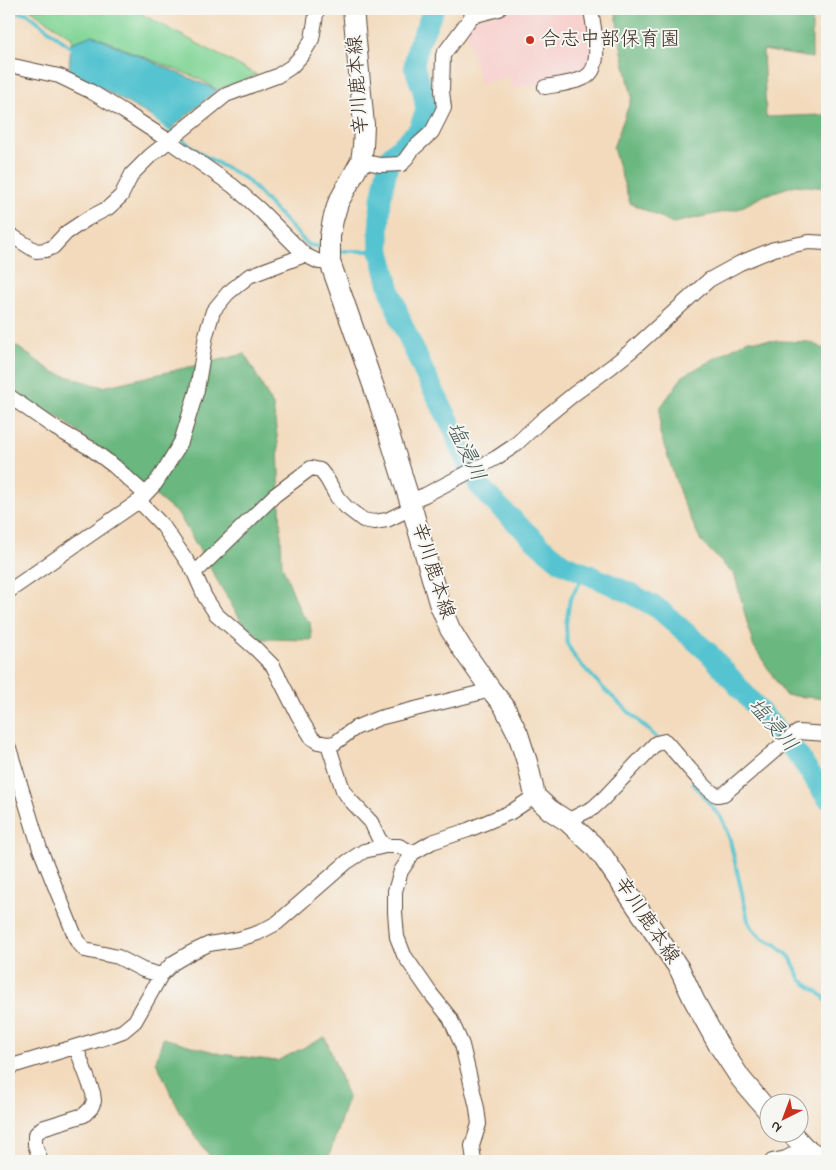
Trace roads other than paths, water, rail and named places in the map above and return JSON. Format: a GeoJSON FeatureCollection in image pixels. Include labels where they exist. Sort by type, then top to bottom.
{"type":"FeatureCollection","features":[{"type":"Feature","properties":{"kind":"main road","name":"辛川鹿本線"},"geometry":{"type":"LineString","coordinates":[[353,9],[364,125],[363,147],[371,163],[338,203],[332,220],[330,253],[379,402],[439,603],[450,629],[461,648],[504,706],[518,734],[535,796],[594,846],[604,858],[680,970],[718,1044],[741,1079],[758,1099]]}},
{"type":"Feature","properties":{"kind":"main road"},"geometry":{"type":"LineString","coordinates":[[799,1142],[825,1161]]}},
{"type":"Feature","properties":{"kind":"street"},"geometry":{"type":"LineString","coordinates":[[9,234],[36,251],[46,250],[53,247],[66,233],[86,219],[108,208],[120,196],[132,174],[150,156],[226,95],[277,76],[291,67],[303,54],[312,39],[317,9]]}},
{"type":"Feature","properties":{"kind":"street"},"geometry":{"type":"LineString","coordinates":[[371,163],[402,164],[413,149],[432,132],[444,108],[442,91],[443,54],[472,16],[500,9]]}},
{"type":"Feature","properties":{"kind":"street"},"geometry":{"type":"LineString","coordinates":[[545,88],[585,78],[594,68],[597,55],[591,9]]}},
{"type":"Feature","properties":{"kind":"street"},"geometry":{"type":"LineString","coordinates":[[9,65],[59,76],[90,91],[169,141],[239,192],[306,255],[319,262],[330,253]]}},
{"type":"Feature","properties":{"kind":"street"},"geometry":{"type":"LineString","coordinates":[[193,570],[201,567],[274,495],[311,468],[320,470],[327,478],[336,497],[363,520],[374,522],[387,520],[514,446],[542,420],[632,350],[709,280],[740,263],[774,249],[809,242],[827,243]]}},
{"type":"Feature","properties":{"kind":"street"},"geometry":{"type":"LineString","coordinates":[[9,591],[142,498],[155,484],[180,442],[197,390],[206,335],[213,311],[228,293],[249,276],[306,255]]}},
{"type":"Feature","properties":{"kind":"street"},"geometry":{"type":"LineString","coordinates":[[9,396],[55,428],[90,448],[114,466],[164,526],[193,570],[205,597],[216,614],[256,649],[272,666],[298,715],[312,738],[318,742],[336,743],[355,728],[379,718],[491,690]]}},
{"type":"Feature","properties":{"kind":"street"},"geometry":{"type":"LineString","coordinates":[[567,822],[592,808],[604,798],[656,743],[666,741],[704,784],[717,795],[724,794],[798,732],[827,734]]}},
{"type":"Feature","properties":{"kind":"street"},"geometry":{"type":"LineString","coordinates":[[328,744],[343,790],[371,822],[385,846]]}},
{"type":"Feature","properties":{"kind":"street"},"geometry":{"type":"LineString","coordinates":[[9,748],[40,849],[77,941],[85,950],[118,957],[143,970],[161,975]]}},
{"type":"Feature","properties":{"kind":"street"},"geometry":{"type":"LineString","coordinates":[[474,1161],[472,1146],[479,1124],[462,1045],[450,1018],[404,955],[397,937],[395,891],[401,871],[413,853],[432,842],[468,830],[511,812],[535,796]]}},
{"type":"Feature","properties":{"kind":"street"},"geometry":{"type":"LineString","coordinates":[[9,1067],[122,1031],[135,1022],[161,975],[173,963],[190,952],[209,944],[239,939],[258,933],[277,923],[347,862],[364,851],[385,846],[399,846],[413,853]]}},
{"type":"Feature","properties":{"kind":"street"},"geometry":{"type":"LineString","coordinates":[[41,1161],[35,1145],[35,1135],[42,1128],[84,1115],[91,1108],[94,1101],[93,1092],[76,1047]]}},
{"type":"Feature","properties":{"kind":"street"},"geometry":{"type":"LineString","coordinates":[[772,1161],[786,1158],[805,1148]]}},
{"type":"Feature","properties":{"kind":"water"},"geometry":{"type":"Polygon","coordinates":[[[93,35],[217,90],[172,128],[69,70],[71,43],[93,35]]]}},
{"type":"Feature","properties":{"kind":"waterway","name":"塩浸川"},"geometry":{"type":"LineString","coordinates":[[434,9],[418,45],[414,66],[423,91],[426,111],[418,131],[391,156],[388,164],[381,199],[380,251],[390,290],[401,321],[424,372],[454,430],[461,451],[478,484],[493,501],[541,546],[562,563],[630,593],[659,609],[709,653],[798,755],[827,798]]}},
{"type":"Feature","properties":{"kind":"waterway"},"geometry":{"type":"LineString","coordinates":[[9,13],[27,13],[74,50]]}},
{"type":"Feature","properties":{"kind":"waterway"},"geometry":{"type":"LineString","coordinates":[[154,117],[174,133]]}},
{"type":"Feature","properties":{"kind":"waterway"},"geometry":{"type":"LineString","coordinates":[[179,137],[203,155],[246,179],[308,245],[324,247]]}},
{"type":"Feature","properties":{"kind":"waterway"},"geometry":{"type":"LineString","coordinates":[[336,250],[380,251]]}},
{"type":"Feature","properties":{"kind":"waterway"},"geometry":{"type":"LineString","coordinates":[[585,574],[570,599],[566,624],[567,643],[575,658],[605,690],[657,738]]}},
{"type":"Feature","properties":{"kind":"waterway"},"geometry":{"type":"LineString","coordinates":[[693,783],[722,819],[730,840],[748,920],[753,929],[762,938],[775,944],[790,957],[801,980],[823,996],[827,1003]]}},
{"type":"Feature","properties":{"kind":"place","name":"合志中部保育園"},"geometry":{"type":"Point","coordinates":[530,40]}}]}
